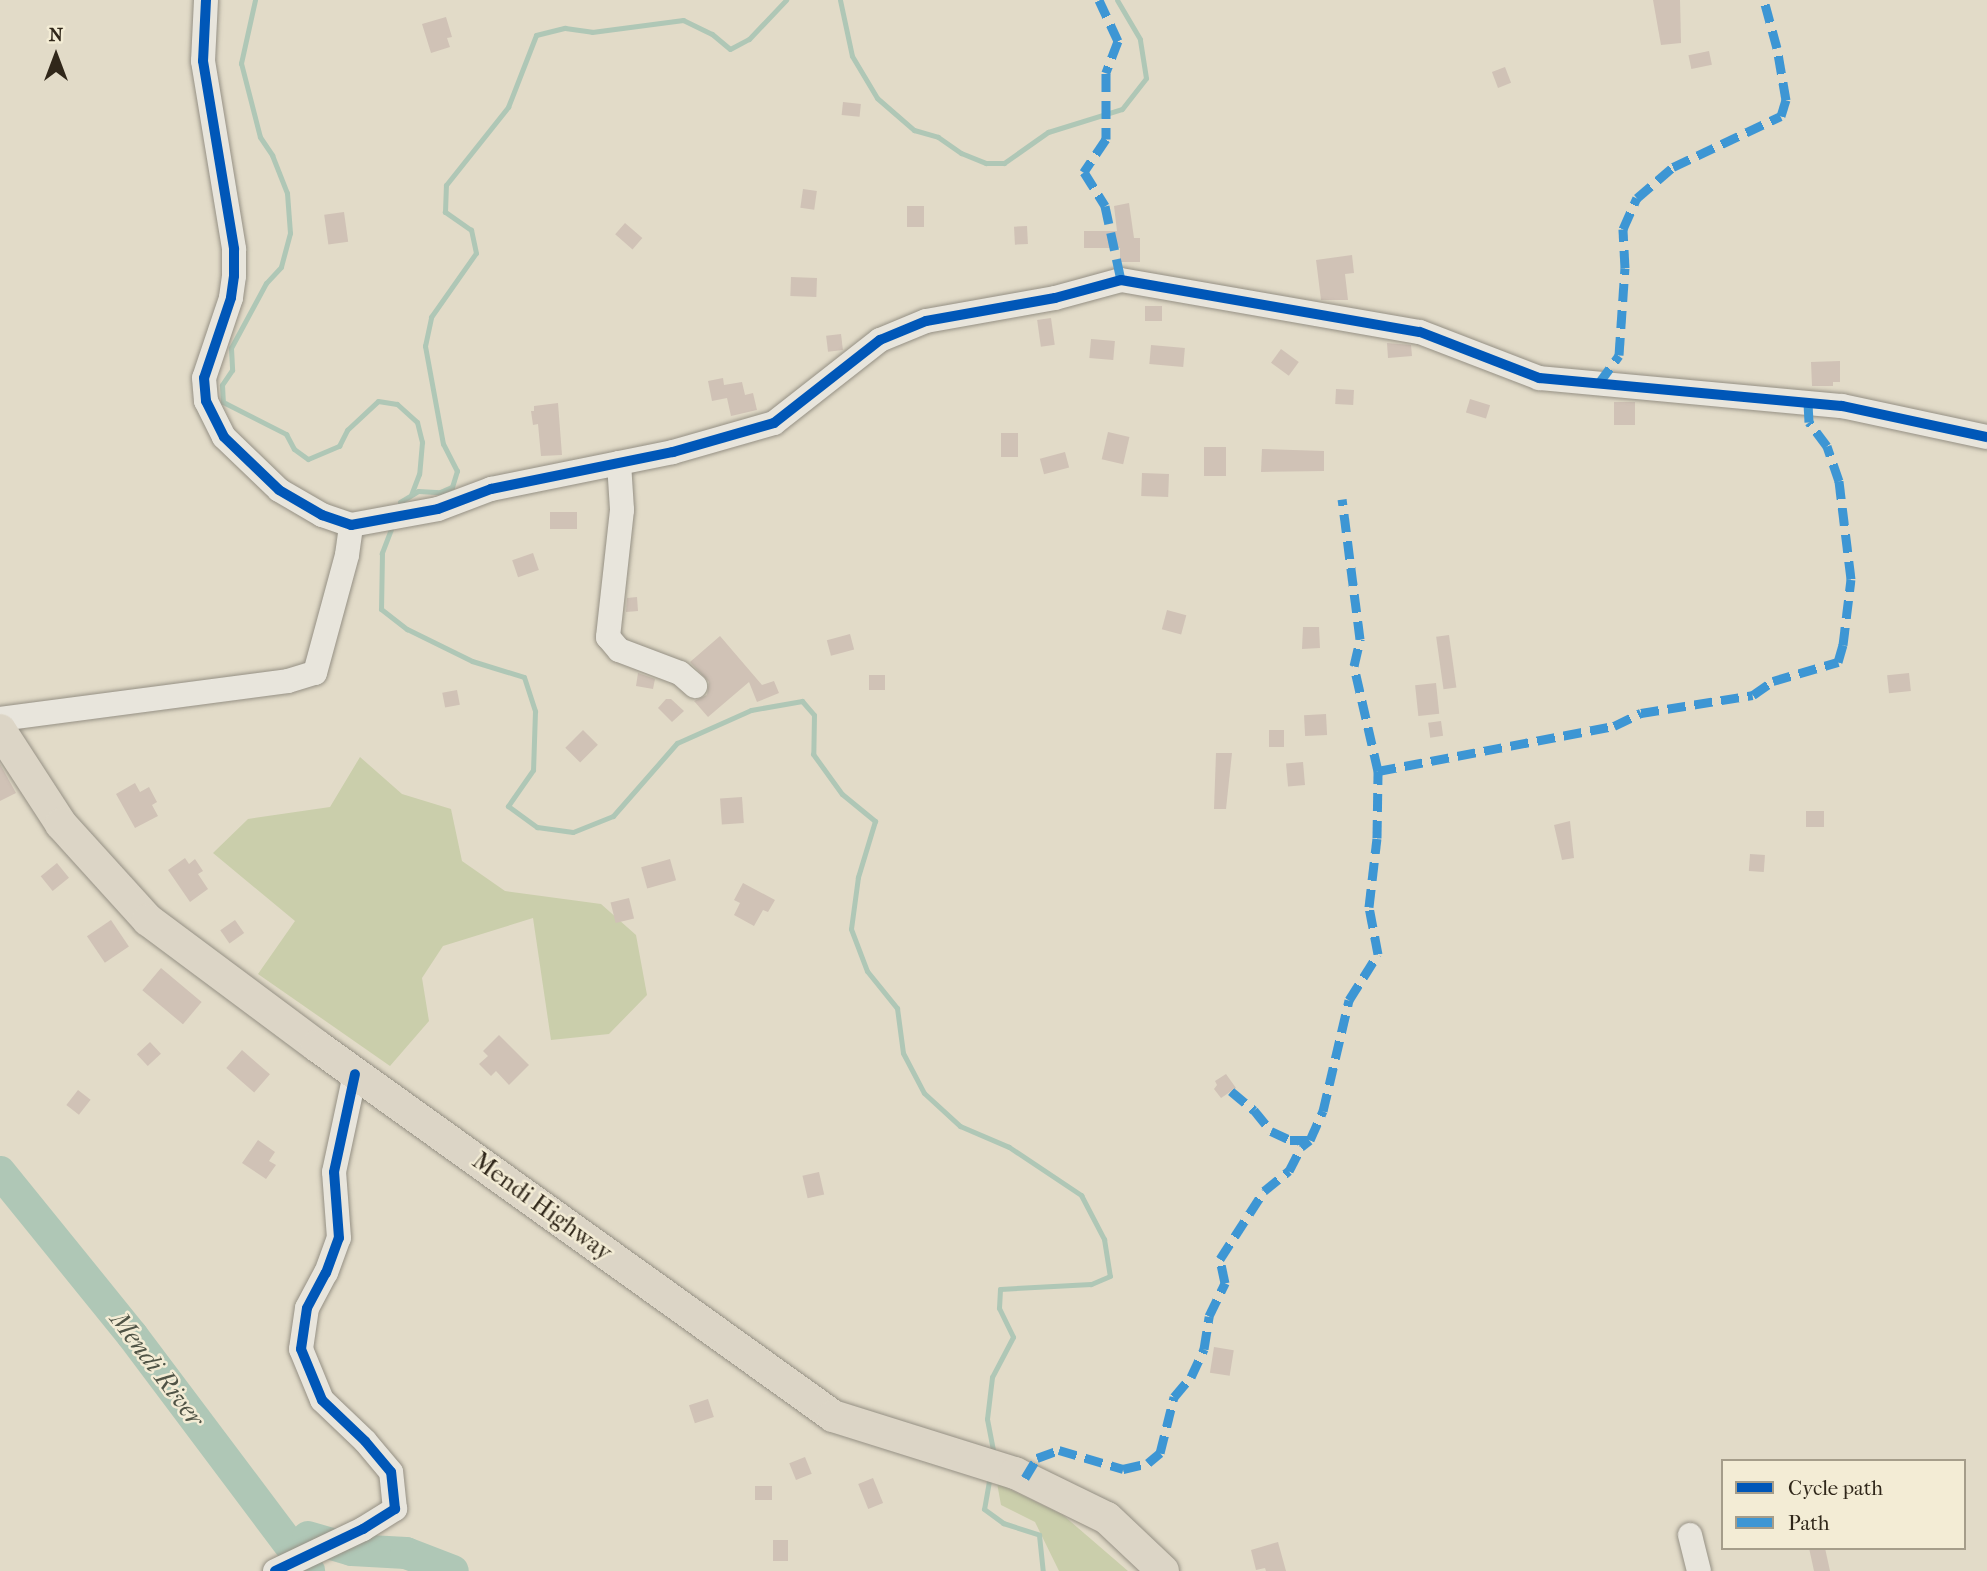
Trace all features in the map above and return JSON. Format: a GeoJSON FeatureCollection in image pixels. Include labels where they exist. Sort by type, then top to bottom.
{"type":"FeatureCollection","features":[{"type":"Feature","properties":{"kind":"main road","name":"Mendi Highway"},"geometry":{"type":"LineString","coordinates":[[0,730],[61,824],[148,919],[355,1074],[833,1416],[1015,1473],[1107,1518],[1163,1571]]}},
{"type":"Feature","properties":{"kind":"street"},"geometry":{"type":"LineString","coordinates":[[206,0],[203,61],[233,249],[234,276],[231,298],[204,379],[206,401],[224,437],[279,490],[322,515],[351,524],[438,509],[491,489],[673,453],[774,423],[880,340],[926,321],[1055,298],[1121,280],[1420,332],[1539,378],[1842,407],[1987,437]]}},
{"type":"Feature","properties":{"kind":"street"},"geometry":{"type":"LineString","coordinates":[[619,463],[622,510],[608,636],[619,650],[680,673],[695,686]]}},
{"type":"Feature","properties":{"kind":"street"},"geometry":{"type":"LineString","coordinates":[[0,719],[288,681],[315,673],[344,567],[351,524]]}},
{"type":"Feature","properties":{"kind":"street"},"geometry":{"type":"LineString","coordinates":[[275,1571],[359,1531],[395,1509],[391,1472],[365,1441],[322,1400],[301,1349],[307,1308],[326,1273],[339,1238],[334,1172],[355,1074]]}},
{"type":"Feature","properties":{"kind":"street"},"geometry":{"type":"LineString","coordinates":[[1690,1535],[1699,1571]]}},
{"type":"Feature","properties":{"kind":"green space"},"geometry":{"type":"Polygon","coordinates":[[[360,757],[402,794],[451,809],[462,861],[505,891],[601,904],[636,935],[647,995],[609,1034],[551,1040],[533,918],[443,946],[422,978],[429,1021],[390,1066],[258,974],[295,921],[213,853],[248,819],[330,807],[360,757]]]}},
{"type":"Feature","properties":{"kind":"green space"},"geometry":{"type":"Polygon","coordinates":[[[997,1483],[1063,1515],[1128,1571],[1059,1571],[1035,1522],[1001,1505],[997,1483]]]}},
{"type":"Feature","properties":{"kind":"building"},"geometry":{"type":"Polygon","coordinates":[[[1653,0],[1680,0],[1681,43],[1661,45],[1653,0]]]}},
{"type":"Feature","properties":{"kind":"building"},"geometry":{"type":"Polygon","coordinates":[[[446,17],[452,37],[447,38],[450,47],[431,53],[422,24],[446,17]]]}},
{"type":"Feature","properties":{"kind":"building"},"geometry":{"type":"Polygon","coordinates":[[[1709,51],[1712,65],[1691,69],[1688,55],[1709,51]]]}},
{"type":"Feature","properties":{"kind":"building"},"geometry":{"type":"Polygon","coordinates":[[[1505,67],[1511,83],[1498,88],[1492,72],[1505,67]]]}},
{"type":"Feature","properties":{"kind":"building"},"geometry":{"type":"Polygon","coordinates":[[[843,102],[861,104],[860,117],[842,115],[843,102]]]}},
{"type":"Feature","properties":{"kind":"building"},"geometry":{"type":"Polygon","coordinates":[[[803,189],[817,191],[814,210],[800,208],[803,189]]]}},
{"type":"Feature","properties":{"kind":"building"},"geometry":{"type":"Polygon","coordinates":[[[1129,203],[1134,238],[1140,238],[1140,262],[1120,262],[1120,248],[1084,248],[1084,231],[1117,231],[1114,206],[1129,203]]]}},
{"type":"Feature","properties":{"kind":"building"},"geometry":{"type":"Polygon","coordinates":[[[907,206],[924,206],[924,227],[907,227],[907,206]]]}},
{"type":"Feature","properties":{"kind":"building"},"geometry":{"type":"Polygon","coordinates":[[[344,212],[348,242],[328,244],[324,215],[344,212]]]}},
{"type":"Feature","properties":{"kind":"building"},"geometry":{"type":"Polygon","coordinates":[[[625,223],[642,238],[633,249],[615,234],[625,223]]]}},
{"type":"Feature","properties":{"kind":"building"},"geometry":{"type":"Polygon","coordinates":[[[1027,226],[1028,244],[1015,245],[1014,227],[1027,226]]]}},
{"type":"Feature","properties":{"kind":"building"},"geometry":{"type":"Polygon","coordinates":[[[1352,255],[1354,273],[1345,274],[1348,300],[1321,300],[1316,260],[1352,255]]]}},
{"type":"Feature","properties":{"kind":"building"},"geometry":{"type":"Polygon","coordinates":[[[791,277],[817,278],[816,297],[790,296],[791,277]]]}},
{"type":"Feature","properties":{"kind":"building"},"geometry":{"type":"Polygon","coordinates":[[[1145,306],[1162,306],[1162,321],[1145,321],[1145,306]]]}},
{"type":"Feature","properties":{"kind":"building"},"geometry":{"type":"Polygon","coordinates":[[[1051,318],[1055,345],[1041,347],[1037,320],[1051,318]]]}},
{"type":"Feature","properties":{"kind":"building"},"geometry":{"type":"Polygon","coordinates":[[[841,334],[843,350],[828,352],[826,336],[841,334]]]}},
{"type":"Feature","properties":{"kind":"building"},"geometry":{"type":"Polygon","coordinates":[[[1091,339],[1115,341],[1113,360],[1089,358],[1091,339]]]}},
{"type":"Feature","properties":{"kind":"building"},"geometry":{"type":"Polygon","coordinates":[[[1387,343],[1411,345],[1412,356],[1388,358],[1387,343]]]}},
{"type":"Feature","properties":{"kind":"building"},"geometry":{"type":"Polygon","coordinates":[[[1151,345],[1185,348],[1183,367],[1149,364],[1151,345]]]}},
{"type":"Feature","properties":{"kind":"building"},"geometry":{"type":"Polygon","coordinates":[[[1281,349],[1299,362],[1289,376],[1271,363],[1281,349]]]}},
{"type":"Feature","properties":{"kind":"building"},"geometry":{"type":"Polygon","coordinates":[[[1840,361],[1840,382],[1833,382],[1833,386],[1812,386],[1811,362],[1840,361]]]}},
{"type":"Feature","properties":{"kind":"building"},"geometry":{"type":"Polygon","coordinates":[[[723,378],[724,385],[742,382],[745,395],[753,393],[757,410],[731,416],[727,398],[712,401],[708,381],[723,378]]]}},
{"type":"Feature","properties":{"kind":"building"},"geometry":{"type":"Polygon","coordinates":[[[1336,389],[1354,390],[1353,405],[1335,404],[1336,389]]]}},
{"type":"Feature","properties":{"kind":"building"},"geometry":{"type":"Polygon","coordinates":[[[1470,399],[1490,405],[1486,419],[1466,412],[1470,399]]]}},
{"type":"Feature","properties":{"kind":"building"},"geometry":{"type":"Polygon","coordinates":[[[1614,402],[1635,402],[1635,425],[1614,425],[1614,402]]]}},
{"type":"Feature","properties":{"kind":"building"},"geometry":{"type":"Polygon","coordinates":[[[558,403],[562,455],[541,456],[538,424],[533,425],[531,411],[534,411],[534,406],[558,403]]]}},
{"type":"Feature","properties":{"kind":"building"},"geometry":{"type":"Polygon","coordinates":[[[1108,432],[1129,437],[1123,464],[1102,459],[1108,432]]]}},
{"type":"Feature","properties":{"kind":"building"},"geometry":{"type":"Polygon","coordinates":[[[1001,433],[1018,433],[1018,457],[1001,457],[1001,433]]]}},
{"type":"Feature","properties":{"kind":"building"},"geometry":{"type":"Polygon","coordinates":[[[1204,447],[1226,447],[1226,476],[1204,476],[1204,447]]]}},
{"type":"Feature","properties":{"kind":"building"},"geometry":{"type":"Polygon","coordinates":[[[1262,449],[1324,451],[1324,471],[1261,472],[1262,449]]]}},
{"type":"Feature","properties":{"kind":"building"},"geometry":{"type":"Polygon","coordinates":[[[1065,452],[1069,467],[1044,474],[1040,459],[1065,452]]]}},
{"type":"Feature","properties":{"kind":"building"},"geometry":{"type":"Polygon","coordinates":[[[1142,473],[1169,474],[1168,497],[1141,496],[1142,473]]]}},
{"type":"Feature","properties":{"kind":"building"},"geometry":{"type":"Polygon","coordinates":[[[550,512],[577,512],[577,529],[550,529],[550,512]]]}},
{"type":"Feature","properties":{"kind":"building"},"geometry":{"type":"Polygon","coordinates":[[[533,553],[539,570],[518,577],[512,560],[533,553]]]}},
{"type":"Feature","properties":{"kind":"building"},"geometry":{"type":"Polygon","coordinates":[[[637,597],[638,611],[626,612],[627,598],[637,597]]]}},
{"type":"Feature","properties":{"kind":"building"},"geometry":{"type":"Polygon","coordinates":[[[1167,610],[1186,615],[1181,634],[1162,629],[1167,610]]]}},
{"type":"Feature","properties":{"kind":"building"},"geometry":{"type":"Polygon","coordinates":[[[1303,627],[1319,627],[1320,648],[1302,649],[1303,627]]]}},
{"type":"Feature","properties":{"kind":"building"},"geometry":{"type":"Polygon","coordinates":[[[850,634],[854,649],[831,656],[827,640],[850,634]]]}},
{"type":"Feature","properties":{"kind":"building"},"geometry":{"type":"Polygon","coordinates":[[[1449,635],[1456,687],[1444,689],[1436,637],[1449,635]]]}},
{"type":"Feature","properties":{"kind":"building"},"geometry":{"type":"Polygon","coordinates":[[[720,636],[762,685],[774,681],[779,693],[757,702],[749,682],[708,717],[694,701],[707,695],[709,682],[690,662],[720,636]]]}},
{"type":"Feature","properties":{"kind":"building"},"geometry":{"type":"Polygon","coordinates":[[[638,673],[655,679],[653,689],[636,686],[638,673]]]}},
{"type":"Feature","properties":{"kind":"building"},"geometry":{"type":"Polygon","coordinates":[[[1909,673],[1911,691],[1889,693],[1887,675],[1909,673]]]}},
{"type":"Feature","properties":{"kind":"building"},"geometry":{"type":"Polygon","coordinates":[[[869,675],[885,675],[885,690],[869,690],[869,675]]]}},
{"type":"Feature","properties":{"kind":"building"},"geometry":{"type":"Polygon","coordinates":[[[1436,683],[1439,714],[1418,716],[1415,685],[1436,683]]]}},
{"type":"Feature","properties":{"kind":"building"},"geometry":{"type":"Polygon","coordinates":[[[457,690],[460,705],[445,708],[442,693],[457,690]]]}},
{"type":"Feature","properties":{"kind":"building"},"geometry":{"type":"Polygon","coordinates":[[[666,699],[671,699],[684,711],[672,722],[658,708],[666,699]]]}},
{"type":"Feature","properties":{"kind":"building"},"geometry":{"type":"Polygon","coordinates":[[[1326,714],[1327,735],[1305,736],[1304,715],[1326,714]]]}},
{"type":"Feature","properties":{"kind":"building"},"geometry":{"type":"Polygon","coordinates":[[[1441,721],[1443,736],[1430,738],[1428,723],[1441,721]]]}},
{"type":"Feature","properties":{"kind":"building"},"geometry":{"type":"Polygon","coordinates":[[[583,730],[598,745],[580,763],[565,748],[583,730]]]}},
{"type":"Feature","properties":{"kind":"building"},"geometry":{"type":"Polygon","coordinates":[[[1269,730],[1284,730],[1284,747],[1269,747],[1269,730]]]}},
{"type":"Feature","properties":{"kind":"building"},"geometry":{"type":"Polygon","coordinates":[[[1216,753],[1232,753],[1226,809],[1214,809],[1216,753]]]}},
{"type":"Feature","properties":{"kind":"building"},"geometry":{"type":"Polygon","coordinates":[[[1303,762],[1305,785],[1288,786],[1286,763],[1303,762]]]}},
{"type":"Feature","properties":{"kind":"building"},"geometry":{"type":"Polygon","coordinates":[[[0,764],[16,793],[0,801],[0,764]]]}},
{"type":"Feature","properties":{"kind":"building"},"geometry":{"type":"Polygon","coordinates":[[[135,783],[140,792],[149,787],[157,802],[152,805],[158,816],[135,828],[116,794],[135,783]]]}},
{"type":"Feature","properties":{"kind":"building"},"geometry":{"type":"Polygon","coordinates":[[[742,797],[744,823],[722,824],[720,799],[742,797]]]}},
{"type":"Feature","properties":{"kind":"building"},"geometry":{"type":"Polygon","coordinates":[[[1806,811],[1824,811],[1824,827],[1806,827],[1806,811]]]}},
{"type":"Feature","properties":{"kind":"building"},"geometry":{"type":"Polygon","coordinates":[[[1570,821],[1574,858],[1562,860],[1554,825],[1570,821]]]}},
{"type":"Feature","properties":{"kind":"building"},"geometry":{"type":"Polygon","coordinates":[[[1750,854],[1765,855],[1764,872],[1749,871],[1750,854]]]}},
{"type":"Feature","properties":{"kind":"building"},"geometry":{"type":"Polygon","coordinates":[[[185,858],[189,864],[195,859],[203,871],[198,874],[208,889],[190,902],[168,870],[185,858]]]}},
{"type":"Feature","properties":{"kind":"building"},"geometry":{"type":"Polygon","coordinates":[[[670,859],[676,880],[647,888],[641,867],[670,859]]]}},
{"type":"Feature","properties":{"kind":"building"},"geometry":{"type":"Polygon","coordinates":[[[57,863],[69,878],[53,891],[41,876],[57,863]]]}},
{"type":"Feature","properties":{"kind":"building"},"geometry":{"type":"Polygon","coordinates":[[[743,883],[775,900],[768,912],[763,910],[754,926],[734,915],[740,903],[734,900],[743,883]]]}},
{"type":"Feature","properties":{"kind":"building"},"geometry":{"type":"Polygon","coordinates":[[[629,898],[634,918],[616,923],[611,903],[629,898]]]}},
{"type":"Feature","properties":{"kind":"building"},"geometry":{"type":"Polygon","coordinates":[[[111,920],[129,947],[105,963],[87,936],[111,920]]]}},
{"type":"Feature","properties":{"kind":"building"},"geometry":{"type":"Polygon","coordinates":[[[235,920],[244,933],[229,943],[220,930],[235,920]]]}},
{"type":"Feature","properties":{"kind":"building"},"geometry":{"type":"Polygon","coordinates":[[[161,968],[202,1002],[183,1024],[142,990],[161,968]]]}},
{"type":"Feature","properties":{"kind":"building"},"geometry":{"type":"Polygon","coordinates":[[[499,1035],[529,1065],[509,1085],[496,1071],[491,1076],[479,1064],[488,1056],[483,1051],[499,1035]]]}},
{"type":"Feature","properties":{"kind":"building"},"geometry":{"type":"Polygon","coordinates":[[[150,1042],[161,1054],[148,1066],[137,1054],[150,1042]]]}},
{"type":"Feature","properties":{"kind":"building"},"geometry":{"type":"Polygon","coordinates":[[[242,1050],[270,1074],[254,1092],[226,1068],[242,1050]]]}},
{"type":"Feature","properties":{"kind":"building"},"geometry":{"type":"Polygon","coordinates":[[[1226,1074],[1236,1088],[1221,1098],[1214,1089],[1217,1085],[1215,1081],[1226,1074]]]}},
{"type":"Feature","properties":{"kind":"building"},"geometry":{"type":"Polygon","coordinates":[[[78,1090],[91,1100],[79,1115],[66,1105],[78,1090]]]}},
{"type":"Feature","properties":{"kind":"building"},"geometry":{"type":"Polygon","coordinates":[[[258,1140],[275,1152],[269,1161],[276,1165],[266,1179],[242,1163],[258,1140]]]}},
{"type":"Feature","properties":{"kind":"building"},"geometry":{"type":"Polygon","coordinates":[[[819,1172],[824,1194],[808,1198],[802,1176],[819,1172]]]}},
{"type":"Feature","properties":{"kind":"building"},"geometry":{"type":"Polygon","coordinates":[[[1214,1347],[1234,1350],[1230,1376],[1210,1373],[1214,1347]]]}},
{"type":"Feature","properties":{"kind":"building"},"geometry":{"type":"Polygon","coordinates":[[[708,1399],[714,1417],[695,1423],[689,1405],[708,1399]]]}},
{"type":"Feature","properties":{"kind":"building"},"geometry":{"type":"Polygon","coordinates":[[[805,1457],[812,1474],[796,1480],[789,1463],[805,1457]]]}},
{"type":"Feature","properties":{"kind":"building"},"geometry":{"type":"Polygon","coordinates":[[[873,1478],[883,1503],[868,1509],[858,1484],[873,1478]]]}},
{"type":"Feature","properties":{"kind":"building"},"geometry":{"type":"Polygon","coordinates":[[[755,1486],[772,1486],[772,1500],[755,1500],[755,1486]]]}},
{"type":"Feature","properties":{"kind":"building"},"geometry":{"type":"Polygon","coordinates":[[[773,1540],[788,1540],[788,1561],[773,1561],[773,1540]]]}},
{"type":"Feature","properties":{"kind":"building"},"geometry":{"type":"Polygon","coordinates":[[[1278,1542],[1286,1571],[1266,1571],[1265,1568],[1256,1570],[1251,1550],[1278,1542]]]}},
{"type":"Feature","properties":{"kind":"building"},"geometry":{"type":"Polygon","coordinates":[[[1809,1550],[1825,1550],[1830,1571],[1814,1571],[1809,1550]]]}},
{"type":"Feature","properties":{"kind":"waterway"},"geometry":{"type":"LineString","coordinates":[[255,0],[241,63],[260,137],[272,155],[287,193],[290,233],[281,267],[266,283],[231,348],[232,370],[222,385],[223,402],[286,434],[294,449],[308,459],[339,446],[347,430],[378,401],[397,404],[417,422],[422,442],[419,474],[411,495]]}},
{"type":"Feature","properties":{"kind":"waterway"},"geometry":{"type":"LineString","coordinates":[[400,502],[418,491],[440,492],[452,487],[457,471],[443,444],[425,346],[431,317],[476,253],[471,230],[445,212],[446,185],[508,107],[536,35],[565,28],[592,32],[683,20],[712,34],[730,49],[749,39],[786,0]]}},
{"type":"Feature","properties":{"kind":"waterway"},"geometry":{"type":"LineString","coordinates":[[840,0],[852,56],[877,98],[914,130],[938,137],[961,153],[986,163],[1004,163],[1048,132],[1122,109],[1146,78],[1140,39],[1117,0]]}},
{"type":"Feature","properties":{"kind":"waterway"},"geometry":{"type":"LineString","coordinates":[[391,529],[382,553],[381,609],[407,629],[472,661],[524,677],[535,711],[533,770],[508,806],[537,827],[573,832],[613,816],[677,743],[751,710],[802,701],[814,715],[813,754],[842,794],[875,821],[858,877],[851,929],[867,971],[897,1008],[903,1053],[924,1093],[960,1126],[1009,1147],[1081,1195],[1104,1239],[1110,1276],[1091,1284],[1000,1289],[999,1308],[1013,1337],[992,1377],[987,1419],[993,1450]]}},
{"type":"Feature","properties":{"kind":"waterway","name":"Mendi River"},"geometry":{"type":"LineString","coordinates":[[0,1172],[132,1335],[309,1571]]}},
{"type":"Feature","properties":{"kind":"waterway"},"geometry":{"type":"LineString","coordinates":[[989,1481],[984,1509],[1003,1523],[1039,1535],[1043,1571]]}},
{"type":"Feature","properties":{"kind":"waterway"},"geometry":{"type":"LineString","coordinates":[[308,1537],[352,1550],[406,1553],[453,1571]]}},
{"type":"Feature","properties":{"kind":"marked path"},"geometry":{"type":"LineString","coordinates":[[1099,0],[1118,41],[1106,73],[1106,139],[1084,172],[1105,206],[1121,280]]}},
{"type":"Feature","properties":{"kind":"marked path"},"geometry":{"type":"LineString","coordinates":[[1599,383],[1619,355],[1625,268],[1623,229],[1637,198],[1673,167],[1781,116],[1786,100],[1777,48],[1764,0]]}},
{"type":"Feature","properties":{"kind":"marked path"},"geometry":{"type":"LineString","coordinates":[[1378,771],[1614,726],[1641,713],[1753,695],[1773,681],[1838,662],[1843,645],[1851,579],[1839,481],[1827,446],[1809,422],[1808,403]]}},
{"type":"Feature","properties":{"kind":"marked path"},"geometry":{"type":"LineString","coordinates":[[1231,1091],[1254,1110],[1271,1131],[1290,1140],[1310,1140],[1323,1111],[1349,1000],[1378,954],[1369,907],[1377,838],[1378,771],[1354,666],[1360,639],[1342,499]]}},
{"type":"Feature","properties":{"kind":"marked path"},"geometry":{"type":"LineString","coordinates":[[1025,1478],[1037,1458],[1059,1450],[1123,1469],[1148,1463],[1160,1453],[1174,1397],[1191,1377],[1204,1349],[1209,1316],[1225,1283],[1220,1259],[1264,1191],[1289,1171],[1301,1147],[1310,1140]]}},
{"type":"Feature","properties":{"kind":"cycle path"},"geometry":{"type":"LineString","coordinates":[[206,0],[203,61],[234,249],[231,298],[204,378],[206,401],[224,437],[279,490],[322,515],[351,525],[438,509],[491,489],[673,452],[774,423],[880,340],[926,321],[1055,298],[1121,280],[1420,332],[1539,378],[1842,406],[1987,437]]}},
{"type":"Feature","properties":{"kind":"cycle path"},"geometry":{"type":"LineString","coordinates":[[275,1571],[363,1529],[395,1509],[391,1472],[365,1441],[322,1400],[301,1349],[307,1308],[326,1273],[339,1238],[334,1172],[355,1074]]}}]}
